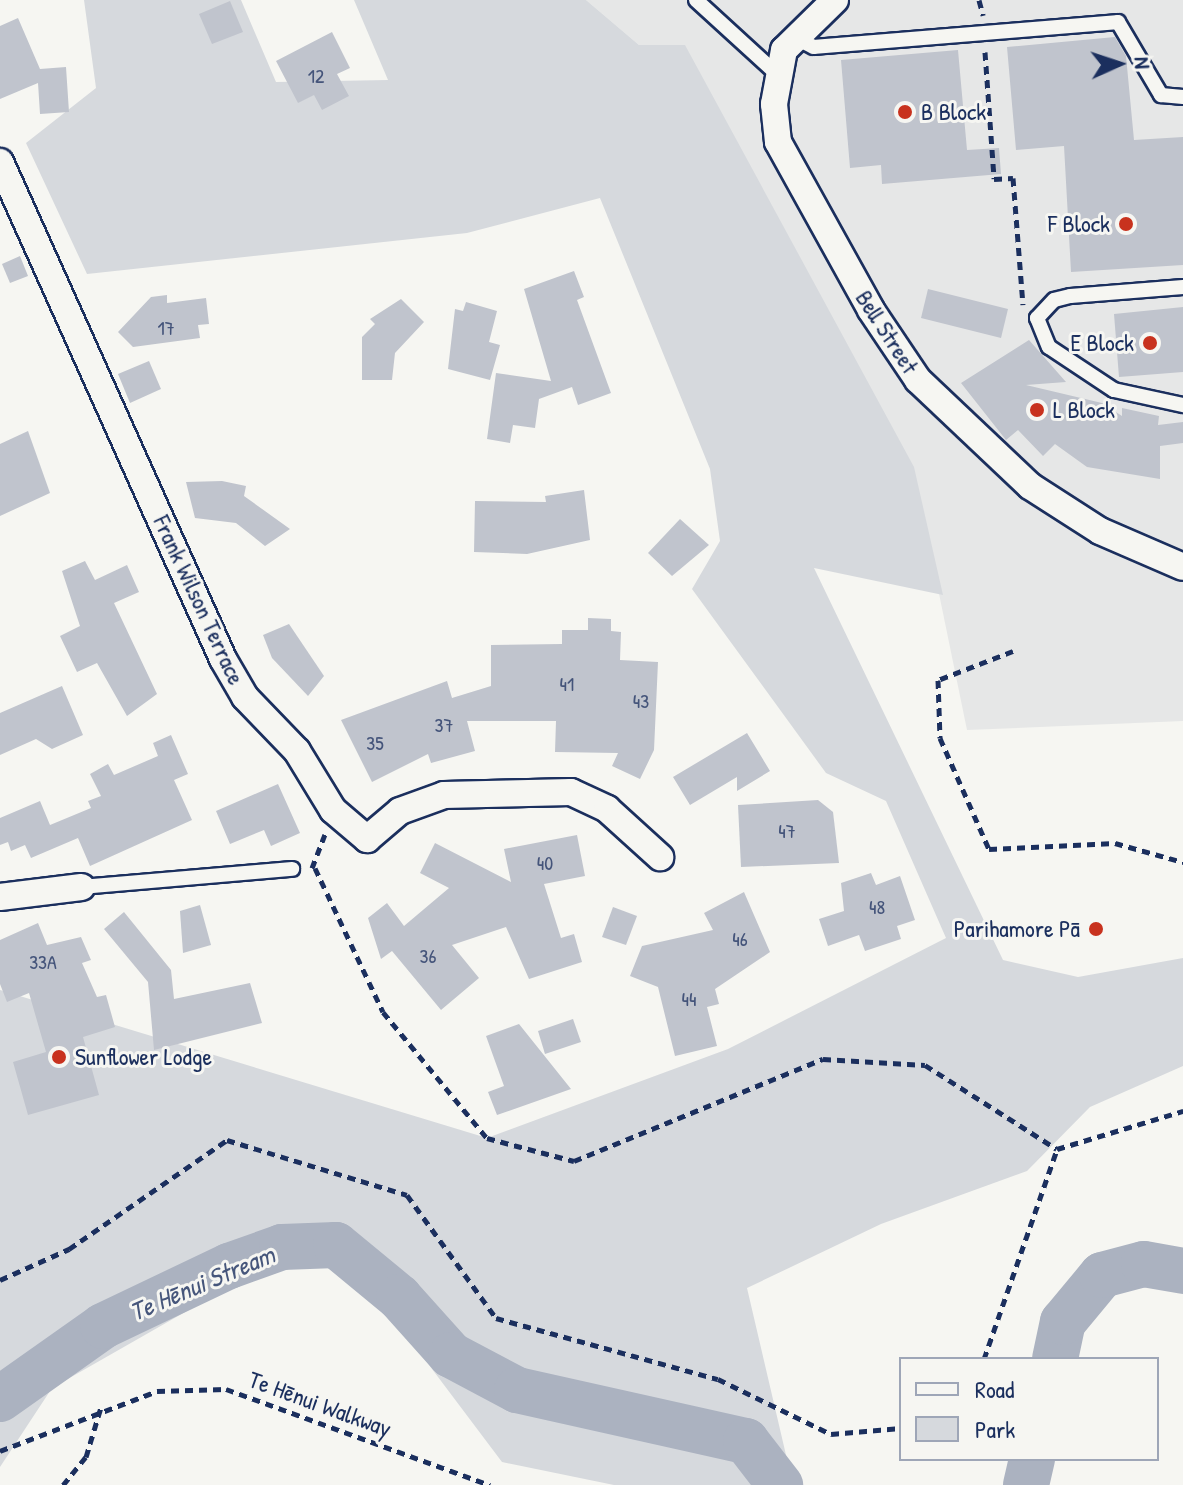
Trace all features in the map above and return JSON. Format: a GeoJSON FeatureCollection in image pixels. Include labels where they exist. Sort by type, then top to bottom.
{"type":"FeatureCollection","features":[{"type":"Feature","properties":{"kind":"street","name":"Bell Street"},"geometry":{"type":"LineString","coordinates":[[835,0],[793,37],[776,73],[778,142],[792,176],[918,380],[1030,486],[1100,531],[1183,567]]}},
{"type":"Feature","properties":{"kind":"street","name":"Frank Wilson Terrace"},"geometry":{"type":"LineString","coordinates":[[0,162],[223,659],[245,697],[297,751],[333,810],[367,839],[400,811],[444,795],[571,792],[607,809],[660,857]]}},
{"type":"Feature","properties":{"kind":"street"},"geometry":{"type":"LineString","coordinates":[[0,897],[81,887]]}},
{"type":"Feature","properties":{"kind":"lane"},"geometry":{"type":"LineString","coordinates":[[696,0],[776,73]]}},
{"type":"Feature","properties":{"kind":"lane"},"geometry":{"type":"LineString","coordinates":[[793,37],[814,47],[1118,22],[1161,95],[1183,97]]}},
{"type":"Feature","properties":{"kind":"lane"},"geometry":{"type":"LineString","coordinates":[[1183,287],[1054,300],[1037,318],[1049,347],[1114,390],[1183,405]]}},
{"type":"Feature","properties":{"kind":"lane"},"geometry":{"type":"LineString","coordinates":[[81,887],[292,869]]}},
{"type":"Feature","properties":{"kind":"path"},"geometry":{"type":"LineString","coordinates":[[979,0],[985,33],[994,179],[1013,178],[1025,335],[1043,334]]}},
{"type":"Feature","properties":{"kind":"path"},"geometry":{"type":"LineString","coordinates":[[1013,651],[938,680],[940,738],[989,849],[1115,843],[1183,862]]}},
{"type":"Feature","properties":{"kind":"path"},"geometry":{"type":"LineString","coordinates":[[333,810],[315,868],[383,1012],[487,1138],[574,1161],[823,1059],[925,1065],[1057,1149],[1183,1111]]}},
{"type":"Feature","properties":{"kind":"path"},"geometry":{"type":"LineString","coordinates":[[292,869],[315,868]]}},
{"type":"Feature","properties":{"kind":"path"},"geometry":{"type":"LineString","coordinates":[[0,1280],[69,1249],[227,1140],[407,1195],[496,1318],[718,1379],[831,1434],[899,1428]]}},
{"type":"Feature","properties":{"kind":"path"},"geometry":{"type":"LineString","coordinates":[[985,1357],[1057,1149]]}},
{"type":"Feature","properties":{"kind":"path","name":"Te Hēnui Walkway"},"geometry":{"type":"LineString","coordinates":[[0,1451],[101,1407],[157,1391],[226,1389],[490,1485]]}},
{"type":"Feature","properties":{"kind":"path"},"geometry":{"type":"LineString","coordinates":[[63,1485],[86,1457],[101,1407]]}},
{"type":"Feature","properties":{"kind":"shaded area"},"geometry":{"type":"Polygon","coordinates":[[[586,0],[1183,0],[1183,721],[967,730],[913,467],[639,45],[586,0]]]}},
{"type":"Feature","properties":{"kind":"green space"},"geometry":{"type":"Polygon","coordinates":[[[84,0],[241,0],[276,82],[388,80],[354,0],[586,0],[639,45],[685,45],[914,467],[943,595],[814,568],[1003,960],[1078,977],[1183,958],[1183,1066],[1090,1107],[1027,1171],[881,1224],[747,1288],[793,1485],[614,1485],[502,1462],[368,1284],[328,1263],[250,1275],[52,1388],[0,1467],[0,990],[487,1138],[728,1049],[946,938],[886,801],[826,773],[692,589],[720,541],[710,469],[600,198],[467,233],[87,274],[26,143],[96,88],[84,0]]]}},
{"type":"Feature","properties":{"kind":"building"},"geometry":{"type":"Polygon","coordinates":[[[230,1],[243,32],[212,44],[199,14],[230,1]]]}},
{"type":"Feature","properties":{"kind":"building"},"geometry":{"type":"Polygon","coordinates":[[[18,18],[40,69],[66,67],[69,112],[40,114],[38,83],[0,99],[0,26],[18,18]]]}},
{"type":"Feature","properties":{"kind":"building"},"geometry":{"type":"Polygon","coordinates":[[[332,32],[350,68],[337,74],[349,96],[322,110],[314,95],[298,103],[276,61],[332,32]]]}},
{"type":"Feature","properties":{"kind":"building"},"geometry":{"type":"Polygon","coordinates":[[[1115,37],[1126,56],[1134,140],[1183,137],[1183,265],[1071,272],[1064,146],[1016,150],[1007,47],[1115,37]]]}},
{"type":"Feature","properties":{"kind":"building","name":"B Block"},"geometry":{"type":"Polygon","coordinates":[[[958,50],[967,150],[999,148],[1001,174],[882,184],[881,165],[850,168],[841,60],[958,50]]]}},
{"type":"Feature","properties":{"kind":"building"},"geometry":{"type":"Polygon","coordinates":[[[20,256],[28,276],[10,283],[2,264],[20,256]]]}},
{"type":"Feature","properties":{"kind":"building"},"geometry":{"type":"Polygon","coordinates":[[[574,271],[584,297],[577,300],[611,393],[578,405],[572,387],[539,399],[535,428],[513,425],[510,443],[487,439],[496,373],[551,381],[524,289],[574,271]]]}},
{"type":"Feature","properties":{"kind":"building"},"geometry":{"type":"Polygon","coordinates":[[[928,289],[1008,309],[1001,338],[921,318],[928,289]]]}},
{"type":"Feature","properties":{"kind":"building"},"geometry":{"type":"Polygon","coordinates":[[[167,295],[167,303],[206,298],[209,324],[198,325],[200,338],[133,347],[118,332],[151,297],[167,295]]]}},
{"type":"Feature","properties":{"kind":"building"},"geometry":{"type":"Polygon","coordinates":[[[401,299],[424,322],[395,353],[392,380],[362,380],[362,337],[375,324],[370,319],[401,299]]]}},
{"type":"Feature","properties":{"kind":"building"},"geometry":{"type":"Polygon","coordinates":[[[466,302],[497,311],[489,342],[500,345],[490,380],[448,369],[455,309],[463,311],[466,302]]]}},
{"type":"Feature","properties":{"kind":"building","name":"E Block"},"geometry":{"type":"Polygon","coordinates":[[[1183,307],[1183,372],[1119,377],[1114,314],[1183,307]]]}},
{"type":"Feature","properties":{"kind":"building","name":"L Block"},"geometry":{"type":"Polygon","coordinates":[[[1029,340],[1066,382],[1026,385],[1102,403],[1122,416],[1122,408],[1159,416],[1158,425],[1183,422],[1183,443],[1160,446],[1160,479],[1087,467],[1055,444],[1043,456],[1018,430],[1006,440],[961,383],[1029,340]]]}},
{"type":"Feature","properties":{"kind":"building"},"geometry":{"type":"Polygon","coordinates":[[[149,361],[161,389],[130,403],[118,374],[149,361]]]}},
{"type":"Feature","properties":{"kind":"building"},"geometry":{"type":"Polygon","coordinates":[[[28,431],[50,493],[0,516],[0,444],[28,431]]]}},
{"type":"Feature","properties":{"kind":"building"},"geometry":{"type":"Polygon","coordinates":[[[222,481],[246,486],[244,496],[290,529],[265,546],[236,523],[195,518],[186,482],[222,481]]]}},
{"type":"Feature","properties":{"kind":"building"},"geometry":{"type":"Polygon","coordinates":[[[584,490],[590,540],[527,554],[474,552],[475,501],[546,502],[545,496],[584,490]]]}},
{"type":"Feature","properties":{"kind":"building"},"geometry":{"type":"Polygon","coordinates":[[[680,519],[709,545],[672,576],[648,553],[680,519]]]}},
{"type":"Feature","properties":{"kind":"building"},"geometry":{"type":"Polygon","coordinates":[[[85,561],[95,580],[127,565],[139,592],[114,603],[157,694],[127,716],[97,663],[77,672],[60,636],[80,626],[62,571],[85,561]]]}},
{"type":"Feature","properties":{"kind":"building"},"geometry":{"type":"Polygon","coordinates":[[[588,618],[611,619],[611,631],[621,632],[620,660],[658,662],[654,750],[640,779],[612,766],[618,753],[555,752],[556,721],[467,721],[475,751],[431,763],[428,754],[372,782],[341,720],[447,681],[452,698],[491,686],[491,645],[562,644],[562,630],[588,630],[588,618]]]}},
{"type":"Feature","properties":{"kind":"building"},"geometry":{"type":"Polygon","coordinates":[[[289,624],[324,676],[308,696],[272,658],[263,635],[289,624]]]}},
{"type":"Feature","properties":{"kind":"building"},"geometry":{"type":"Polygon","coordinates":[[[62,686],[83,735],[52,749],[36,739],[0,755],[0,713],[62,686]]]}},
{"type":"Feature","properties":{"kind":"building"},"geometry":{"type":"Polygon","coordinates":[[[747,733],[770,771],[737,791],[737,777],[690,805],[673,777],[747,733]]]}},
{"type":"Feature","properties":{"kind":"building"},"geometry":{"type":"Polygon","coordinates":[[[171,735],[188,774],[174,780],[192,820],[90,866],[78,838],[31,858],[25,845],[11,851],[8,842],[0,845],[0,818],[40,801],[50,825],[91,808],[88,801],[101,796],[90,774],[108,764],[114,775],[158,756],[153,743],[171,735]]]}},
{"type":"Feature","properties":{"kind":"building"},"geometry":{"type":"Polygon","coordinates":[[[278,784],[300,833],[271,846],[264,830],[230,844],[216,811],[278,784]]]}},
{"type":"Feature","properties":{"kind":"building"},"geometry":{"type":"Polygon","coordinates":[[[818,800],[833,812],[839,863],[741,867],[738,805],[818,800]]]}},
{"type":"Feature","properties":{"kind":"building"},"geometry":{"type":"Polygon","coordinates":[[[577,835],[585,876],[544,884],[561,938],[574,934],[582,962],[529,979],[506,927],[452,945],[479,978],[441,1010],[392,951],[381,959],[368,918],[387,903],[404,926],[449,888],[420,873],[435,843],[511,882],[504,849],[577,835]]]}},
{"type":"Feature","properties":{"kind":"building"},"geometry":{"type":"Polygon","coordinates":[[[871,873],[876,885],[900,876],[915,920],[897,926],[901,939],[865,951],[859,935],[828,946],[819,919],[844,911],[841,883],[871,873]]]}},
{"type":"Feature","properties":{"kind":"building"},"geometry":{"type":"Polygon","coordinates":[[[744,892],[770,952],[715,989],[719,1004],[707,1007],[717,1046],[675,1056],[658,987],[630,976],[642,946],[713,930],[704,913],[744,892]]]}},
{"type":"Feature","properties":{"kind":"building"},"geometry":{"type":"Polygon","coordinates":[[[200,905],[211,945],[183,953],[180,911],[200,905]]]}},
{"type":"Feature","properties":{"kind":"building"},"geometry":{"type":"Polygon","coordinates":[[[613,907],[637,916],[626,945],[602,937],[613,907]]]}},
{"type":"Feature","properties":{"kind":"building"},"geometry":{"type":"Polygon","coordinates":[[[124,912],[171,970],[174,999],[250,983],[262,1023],[154,1050],[148,982],[104,929],[124,912]]]}},
{"type":"Feature","properties":{"kind":"building"},"geometry":{"type":"Polygon","coordinates":[[[38,923],[47,945],[81,937],[91,960],[82,963],[97,997],[106,995],[115,1027],[83,1037],[99,1095],[28,1115],[13,1062],[46,1052],[29,993],[7,1002],[0,984],[0,940],[38,923]]]}},
{"type":"Feature","properties":{"kind":"building"},"geometry":{"type":"Polygon","coordinates":[[[573,1019],[581,1042],[545,1054],[538,1031],[573,1019]]]}},
{"type":"Feature","properties":{"kind":"building"},"geometry":{"type":"Polygon","coordinates":[[[519,1024],[571,1089],[497,1115],[488,1092],[504,1086],[486,1036],[519,1024]]]}},
{"type":"Feature","properties":{"kind":"waterway","name":"Te Hēnui Stream"},"geometry":{"type":"LineString","coordinates":[[0,1399],[103,1326],[229,1266],[282,1247],[336,1245],[399,1297],[451,1355],[517,1390],[746,1441],[780,1485]]}},
{"type":"Feature","properties":{"kind":"waterway","name":"Te Hēnui Stream"},"geometry":{"type":"LineString","coordinates":[[1055,1357],[1063,1322],[1102,1275],[1144,1264],[1183,1271]]}},
{"type":"Feature","properties":{"kind":"waterway","name":"Te Hēnui Stream"},"geometry":{"type":"LineString","coordinates":[[1026,1485],[1032,1461]]}},
{"type":"Feature","properties":{"kind":"place","name":"B Block"},"geometry":{"type":"Point","coordinates":[905,112]}},
{"type":"Feature","properties":{"kind":"place","name":"F Block"},"geometry":{"type":"Point","coordinates":[1126,224]}},
{"type":"Feature","properties":{"kind":"place","name":"E Block"},"geometry":{"type":"Point","coordinates":[1150,343]}},
{"type":"Feature","properties":{"kind":"place","name":"L Block"},"geometry":{"type":"Point","coordinates":[1037,410]}},
{"type":"Feature","properties":{"kind":"place","name":"Parihamore Pā"},"geometry":{"type":"Point","coordinates":[1096,929]}},
{"type":"Feature","properties":{"kind":"place","name":"Sunflower Lodge"},"geometry":{"type":"Point","coordinates":[59,1057]}}]}
